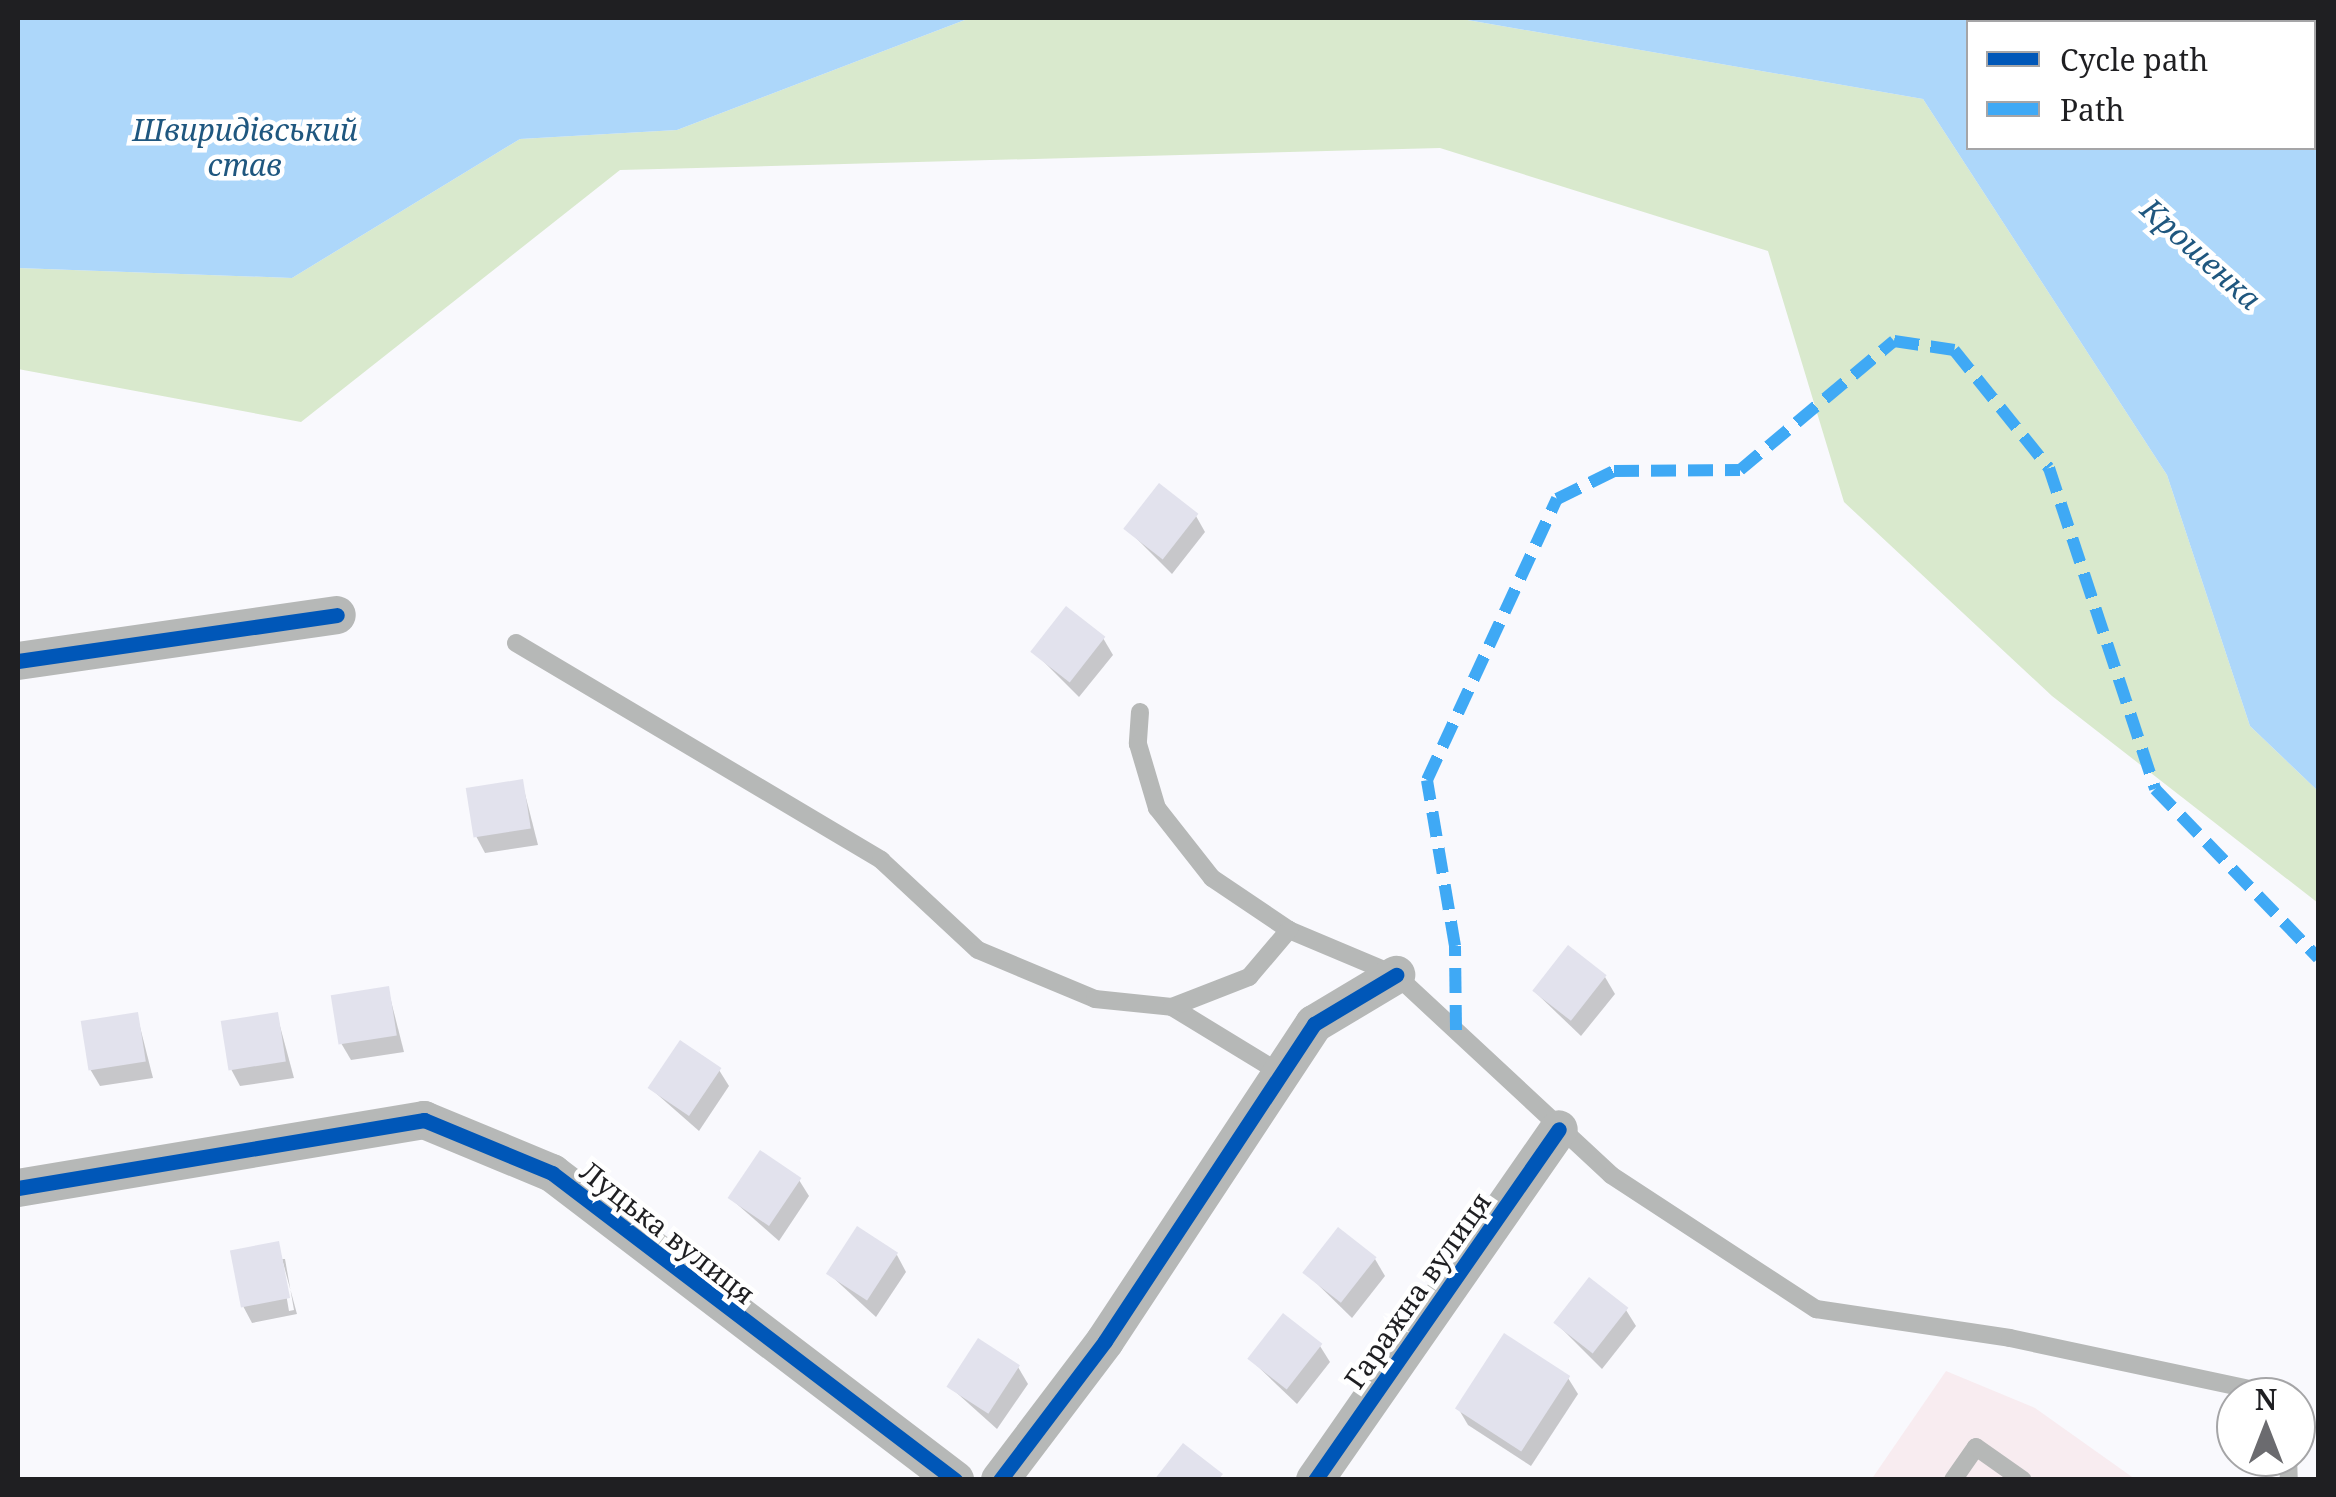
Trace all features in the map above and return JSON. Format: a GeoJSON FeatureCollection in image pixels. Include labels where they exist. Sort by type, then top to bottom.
{"type":"FeatureCollection","features":[{"type":"Feature","properties":{"kind":"street"},"geometry":{"type":"LineString","coordinates":[[18,661],[337,615]]}},
{"type":"Feature","properties":{"kind":"street"},"geometry":{"type":"LineString","coordinates":[[1000,1480],[1105,1341],[1278,1071],[1314,1024],[1396,974]]}},
{"type":"Feature","properties":{"kind":"street","name":"Луцька вулиця"},"geometry":{"type":"LineString","coordinates":[[18,1188],[424,1120],[552,1174],[955,1480]]}},
{"type":"Feature","properties":{"kind":"street","name":"Гаражна вулиця"},"geometry":{"type":"LineString","coordinates":[[1315,1480],[1559,1129]]}},
{"type":"Feature","properties":{"kind":"lane"},"geometry":{"type":"LineString","coordinates":[[516,642],[881,860],[978,950],[1095,999],[1172,1007],[1278,1071]]}},
{"type":"Feature","properties":{"kind":"lane"},"geometry":{"type":"LineString","coordinates":[[1140,712],[1138,744],[1158,808],[1212,878],[1289,930],[1396,974],[1610,1175],[1816,1309],[2010,1338],[2216,1382]]}},
{"type":"Feature","properties":{"kind":"lane"},"geometry":{"type":"LineString","coordinates":[[1172,1007],[1249,977],[1289,930]]}},
{"type":"Feature","properties":{"kind":"lane"},"geometry":{"type":"LineString","coordinates":[[1953,1480],[1976,1447],[2022,1480]]}},
{"type":"Feature","properties":{"kind":"shaded area"},"geometry":{"type":"Polygon","coordinates":[[[1946,1371],[2035,1408],[2135,1479],[1871,1480],[1946,1371]]]}},
{"type":"Feature","properties":{"kind":"green space"},"geometry":{"type":"Polygon","coordinates":[[[970,18],[1456,18],[1923,99],[2167,475],[2250,726],[2318,791],[2318,903],[2052,696],[1844,502],[1768,251],[1440,148],[620,170],[301,422],[18,369],[18,268],[292,278],[520,139],[677,130],[970,18]]]}},
{"type":"Feature","properties":{"kind":"water","name":"Швиридівський став"},"geometry":{"type":"Polygon","coordinates":[[[18,18],[970,18],[677,130],[520,139],[292,278],[18,268],[18,18]]]}},
{"type":"Feature","properties":{"kind":"water","name":"Крошенка"},"geometry":{"type":"Polygon","coordinates":[[[1456,18],[2318,18],[2318,791],[2250,726],[2167,475],[1923,99],[1456,18]]]}},
{"type":"Feature","properties":{"kind":"building"},"geometry":{"type":"Polygon","coordinates":[[[1159,483],[1198,514],[1163,559],[1123,529],[1159,483]]]}},
{"type":"Feature","properties":{"kind":"building"},"geometry":{"type":"Polygon","coordinates":[[[1066,606],[1105,637],[1070,682],[1030,652],[1066,606]]]}},
{"type":"Feature","properties":{"kind":"building"},"geometry":{"type":"Polygon","coordinates":[[[523,779],[531,828],[474,837],[466,788],[523,779]]]}},
{"type":"Feature","properties":{"kind":"building"},"geometry":{"type":"Polygon","coordinates":[[[1568,945],[1607,975],[1571,1021],[1532,991],[1568,945]]]}},
{"type":"Feature","properties":{"kind":"building"},"geometry":{"type":"Polygon","coordinates":[[[389,986],[397,1035],[339,1045],[331,995],[389,986]]]}},
{"type":"Feature","properties":{"kind":"building"},"geometry":{"type":"Polygon","coordinates":[[[138,1012],[146,1061],[89,1070],[81,1021],[138,1012]]]}},
{"type":"Feature","properties":{"kind":"building"},"geometry":{"type":"Polygon","coordinates":[[[278,1012],[286,1061],[229,1070],[221,1021],[278,1012]]]}},
{"type":"Feature","properties":{"kind":"building"},"geometry":{"type":"Polygon","coordinates":[[[680,1040],[721,1068],[689,1116],[648,1088],[680,1040]]]}},
{"type":"Feature","properties":{"kind":"building"},"geometry":{"type":"Polygon","coordinates":[[[760,1150],[801,1178],[769,1226],[728,1198],[760,1150]]]}},
{"type":"Feature","properties":{"kind":"building"},"geometry":{"type":"Polygon","coordinates":[[[857,1226],[898,1253],[867,1300],[826,1274],[857,1226]]]}},
{"type":"Feature","properties":{"kind":"building"},"geometry":{"type":"Polygon","coordinates":[[[1338,1227],[1377,1257],[1341,1303],[1302,1273],[1338,1227]]]}},
{"type":"Feature","properties":{"kind":"building"},"geometry":{"type":"Polygon","coordinates":[[[279,1241],[290,1298],[241,1307],[230,1251],[279,1241]]]}},
{"type":"Feature","properties":{"kind":"building"},"geometry":{"type":"Polygon","coordinates":[[[1589,1277],[1628,1308],[1593,1353],[1553,1323],[1589,1277]]]}},
{"type":"Feature","properties":{"kind":"building"},"geometry":{"type":"Polygon","coordinates":[[[1283,1313],[1322,1344],[1287,1389],[1247,1359],[1283,1313]]]}},
{"type":"Feature","properties":{"kind":"building"},"geometry":{"type":"Polygon","coordinates":[[[1504,1333],[1570,1376],[1521,1452],[1455,1408],[1504,1333]]]}},
{"type":"Feature","properties":{"kind":"building"},"geometry":{"type":"Polygon","coordinates":[[[978,1338],[1020,1365],[988,1414],[946,1387],[978,1338]]]}},
{"type":"Feature","properties":{"kind":"building"},"geometry":{"type":"Polygon","coordinates":[[[1183,1443],[1223,1474],[1218,1480],[1154,1480],[1183,1443]]]}},
{"type":"Feature","properties":{"kind":"marked path"},"geometry":{"type":"LineString","coordinates":[[1456,1030],[1455,946],[1427,780],[1557,499],[1614,471],[1740,470],[1894,341],[1954,350],[2049,468],[2155,789],[2318,958]]}},
{"type":"Feature","properties":{"kind":"cycle path"},"geometry":{"type":"LineString","coordinates":[[18,661],[337,615]]}},
{"type":"Feature","properties":{"kind":"cycle path"},"geometry":{"type":"LineString","coordinates":[[1000,1480],[1105,1341],[1314,1024],[1396,975]]}},
{"type":"Feature","properties":{"kind":"cycle path"},"geometry":{"type":"LineString","coordinates":[[18,1188],[424,1120],[552,1173],[955,1480]]}},
{"type":"Feature","properties":{"kind":"cycle path"},"geometry":{"type":"LineString","coordinates":[[1315,1480],[1559,1129]]}}]}
